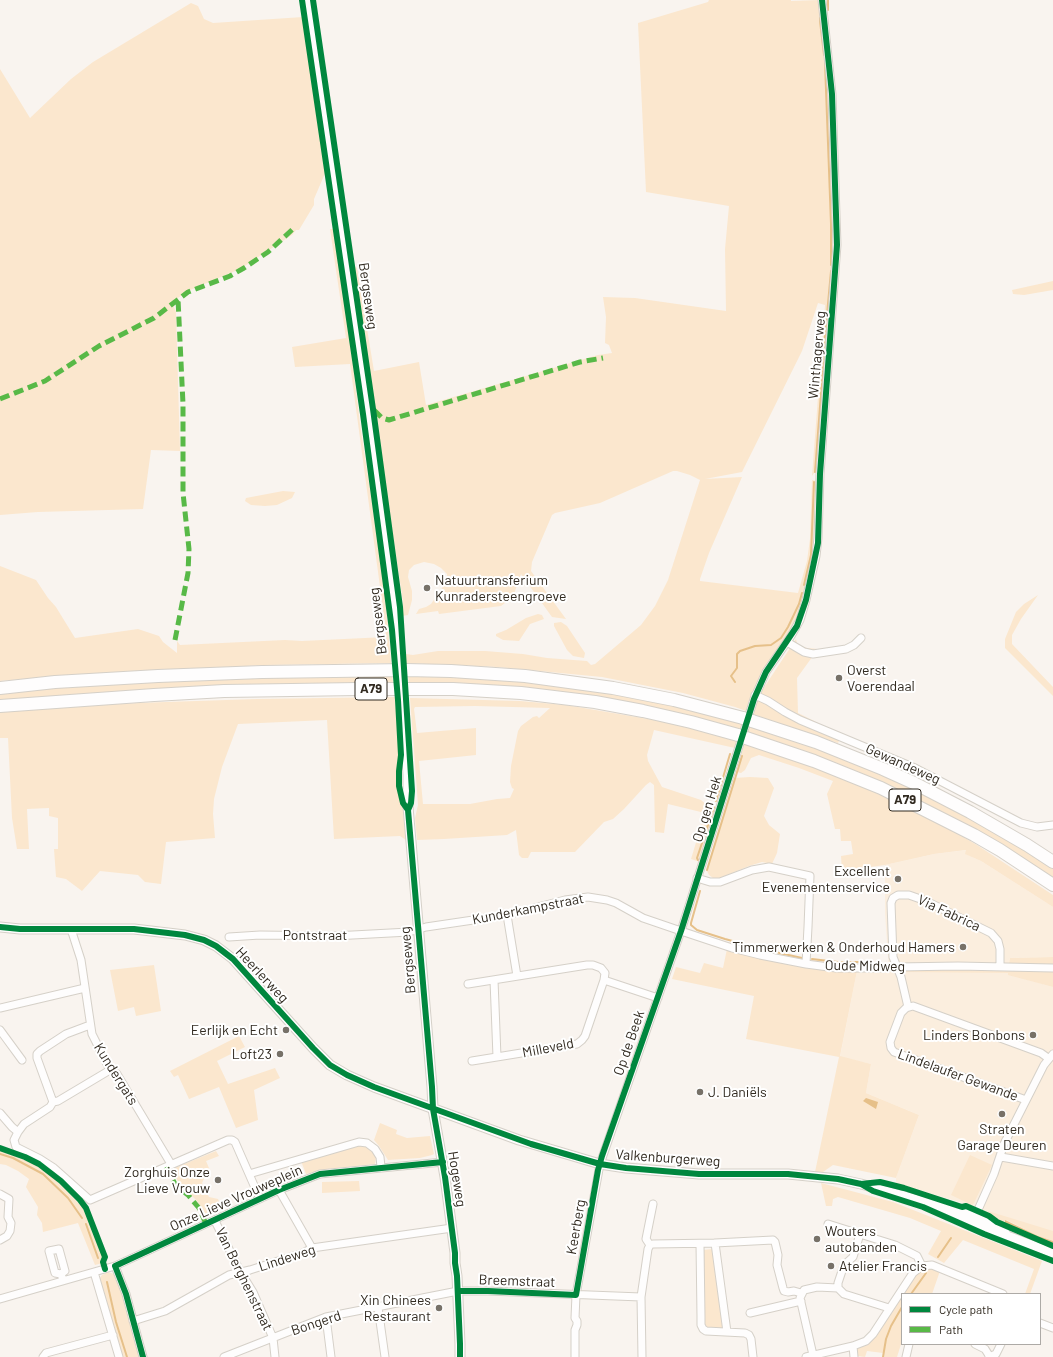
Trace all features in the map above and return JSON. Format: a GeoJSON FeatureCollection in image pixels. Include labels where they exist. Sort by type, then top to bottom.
{"type":"FeatureCollection","features":[{"type":"Feature","properties":{"kind":"highway","name":"A79"},"geometry":{"type":"LineString","coordinates":[[0,688],[55,682],[262,672],[406,670],[473,672],[555,679],[613,688],[674,700],[747,719],[816,742],[914,783],[977,816],[1053,862]]}},
{"type":"Feature","properties":{"kind":"highway","name":"A79"},"geometry":{"type":"LineString","coordinates":[[0,706],[130,696],[224,691],[358,689],[468,690],[521,693],[602,703],[691,722],[742,736],[814,761],[880,788],[974,835],[1053,885]]}},
{"type":"Feature","properties":{"kind":"street","name":"Bergseweg"},"geometry":{"type":"LineString","coordinates":[[308,0],[394,600],[403,700],[408,775],[407,795],[432,1083],[432,1108]]}},
{"type":"Feature","properties":{"kind":"street","name":"Winthagerweg"},"geometry":{"type":"LineString","coordinates":[[755,695],[766,672],[800,620],[817,550],[820,474],[837,257],[832,94],[822,2]]}},
{"type":"Feature","properties":{"kind":"street"},"geometry":{"type":"LineString","coordinates":[[787,642],[804,652],[813,654],[846,649],[854,645],[861,638]]}},
{"type":"Feature","properties":{"kind":"street","name":"Gewandeweg"},"geometry":{"type":"LineString","coordinates":[[755,695],[768,700],[800,720],[915,768],[1021,823],[1037,827],[1053,825]]}},
{"type":"Feature","properties":{"kind":"street","name":"Op gen Hek"},"geometry":{"type":"LineString","coordinates":[[681,932],[755,695]]}},
{"type":"Feature","properties":{"kind":"street"},"geometry":{"type":"LineString","coordinates":[[697,878],[710,882],[720,882],[752,870],[769,867],[810,876],[806,964]]}},
{"type":"Feature","properties":{"kind":"street","name":"Via Fabrica"},"geometry":{"type":"LineString","coordinates":[[897,967],[893,957],[891,903],[896,896],[901,894],[926,901],[991,933],[999,944],[1000,966]]}},
{"type":"Feature","properties":{"kind":"street","name":"Kunderkampstraat"},"geometry":{"type":"LineString","coordinates":[[418,929],[507,915],[573,898],[588,897],[616,903],[643,918],[681,932]]}},
{"type":"Feature","properties":{"kind":"street"},"geometry":{"type":"LineString","coordinates":[[507,915],[517,976]]}},
{"type":"Feature","properties":{"kind":"street","name":"Heerlerweg"},"geometry":{"type":"LineString","coordinates":[[0,927],[20,929],[123,929],[195,937],[211,943],[229,955],[237,963],[296,1031],[330,1064],[347,1076],[432,1108]]}},
{"type":"Feature","properties":{"kind":"street","name":"Kundergats"},"geometry":{"type":"LineString","coordinates":[[71,929],[81,960],[92,1034],[110,1070],[117,1074],[171,1164]]}},
{"type":"Feature","properties":{"kind":"street","name":"Pontstraat"},"geometry":{"type":"LineString","coordinates":[[229,937],[260,935],[334,936],[409,932],[418,929]]}},
{"type":"Feature","properties":{"kind":"street","name":"Oude Midweg"},"geometry":{"type":"LineString","coordinates":[[681,932],[760,955],[836,968],[1000,966],[1053,968]]}},
{"type":"Feature","properties":{"kind":"street","name":"Op de Beek"},"geometry":{"type":"LineString","coordinates":[[600,1164],[681,932]]}},
{"type":"Feature","properties":{"kind":"street"},"geometry":{"type":"LineString","coordinates":[[468,984],[593,965],[601,968],[605,973],[604,980],[658,998]]}},
{"type":"Feature","properties":{"kind":"street"},"geometry":{"type":"LineString","coordinates":[[897,967],[901,977],[908,1007]]}},
{"type":"Feature","properties":{"kind":"street"},"geometry":{"type":"LineString","coordinates":[[494,980],[498,1057]]}},
{"type":"Feature","properties":{"kind":"street","name":"Milleveld"},"geometry":{"type":"LineString","coordinates":[[472,1061],[577,1044],[584,1036],[604,980]]}},
{"type":"Feature","properties":{"kind":"street"},"geometry":{"type":"LineString","coordinates":[[0,1008],[84,988]]}},
{"type":"Feature","properties":{"kind":"street","name":"Lindelaufer Gewande"},"geometry":{"type":"LineString","coordinates":[[973,1221],[994,1174],[1004,1144],[1026,1100],[1051,1056],[916,1007],[908,1007],[901,1013],[890,1042],[890,1046],[894,1052],[1026,1100]]}},
{"type":"Feature","properties":{"kind":"street"},"geometry":{"type":"LineString","coordinates":[[53,1102],[36,1058],[37,1054],[45,1047],[66,1034],[90,1025]]}},
{"type":"Feature","properties":{"kind":"street"},"geometry":{"type":"LineString","coordinates":[[0,1030],[22,1060]]}},
{"type":"Feature","properties":{"kind":"street"},"geometry":{"type":"LineString","coordinates":[[0,1113],[18,1132],[24,1124],[50,1107],[53,1102],[58,1101],[110,1070]]}},
{"type":"Feature","properties":{"kind":"street","name":"Hogeweg"},"geometry":{"type":"LineString","coordinates":[[432,1108],[443,1162],[455,1253],[460,1357]]}},
{"type":"Feature","properties":{"kind":"street","name":"Valkenburgerweg"},"geometry":{"type":"LineString","coordinates":[[432,1108],[519,1140],[600,1164],[626,1168],[678,1172],[788,1174],[838,1179],[876,1187],[929,1203],[942,1212],[973,1221],[1000,1236],[1007,1236],[1053,1253]]}},
{"type":"Feature","properties":{"kind":"street","name":"Onze Lieve Vrouweplein"},"geometry":{"type":"LineString","coordinates":[[18,1132],[14,1142],[16,1147],[54,1168],[90,1200],[171,1164],[228,1140],[232,1140],[235,1142],[260,1199]]}},
{"type":"Feature","properties":{"kind":"street","name":"Onze Lieve Vrouweplein"},"geometry":{"type":"LineString","coordinates":[[249,1174],[359,1142],[367,1143],[375,1150],[380,1157],[381,1168]]}},
{"type":"Feature","properties":{"kind":"street"},"geometry":{"type":"LineString","coordinates":[[1001,1156],[1053,1166]]}},
{"type":"Feature","properties":{"kind":"street","name":"Onze Lieve Vrouweplein"},"geometry":{"type":"LineString","coordinates":[[0,1299],[62,1277],[94,1272],[115,1266],[215,1221],[279,1190],[320,1174],[443,1162]]}},
{"type":"Feature","properties":{"kind":"street","name":"Keerberg"},"geometry":{"type":"LineString","coordinates":[[575,1357],[575,1330],[577,1324],[575,1318],[576,1295],[600,1164]]}},
{"type":"Feature","properties":{"kind":"street"},"geometry":{"type":"LineString","coordinates":[[279,1190],[312,1248]]}},
{"type":"Feature","properties":{"kind":"street"},"geometry":{"type":"LineString","coordinates":[[0,1194],[9,1199],[8,1217],[11,1223],[10,1231],[7,1236],[0,1240]]}},
{"type":"Feature","properties":{"kind":"street"},"geometry":{"type":"LineString","coordinates":[[650,1245],[646,1239],[653,1204]]}},
{"type":"Feature","properties":{"kind":"street","name":"Van Berghenstraat"},"geometry":{"type":"LineString","coordinates":[[215,1221],[240,1271],[253,1292],[273,1338],[276,1357]]}},
{"type":"Feature","properties":{"kind":"street"},"geometry":{"type":"LineString","coordinates":[[828,1224],[895,1245],[917,1256],[922,1266]]}},
{"type":"Feature","properties":{"kind":"street","name":"Lindeweg"},"geometry":{"type":"LineString","coordinates":[[133,1321],[165,1311],[229,1275],[303,1253],[312,1248],[452,1228]]}},
{"type":"Feature","properties":{"kind":"street"},"geometry":{"type":"LineString","coordinates":[[838,1288],[838,1283],[844,1265],[853,1257],[860,1234]]}},
{"type":"Feature","properties":{"kind":"street"},"geometry":{"type":"LineString","coordinates":[[650,1245],[773,1240],[775,1242],[778,1255],[777,1265],[784,1291],[801,1293]]}},
{"type":"Feature","properties":{"kind":"street"},"geometry":{"type":"LineString","coordinates":[[715,1243],[727,1332]]}},
{"type":"Feature","properties":{"kind":"street"},"geometry":{"type":"LineString","coordinates":[[700,1244],[701,1325],[706,1331],[745,1333],[749,1335],[751,1339],[753,1357]]}},
{"type":"Feature","properties":{"kind":"street"},"geometry":{"type":"LineString","coordinates":[[642,1357],[641,1297],[648,1249],[650,1245]]}},
{"type":"Feature","properties":{"kind":"street"},"geometry":{"type":"LineString","coordinates":[[890,1308],[844,1294],[838,1288],[817,1287],[804,1290],[801,1293],[800,1298],[809,1356],[853,1346],[866,1340],[873,1334],[913,1273],[922,1266],[932,1265],[1001,1293]]}},
{"type":"Feature","properties":{"kind":"street"},"geometry":{"type":"LineString","coordinates":[[115,1266],[126,1294],[143,1357]]}},
{"type":"Feature","properties":{"kind":"street"},"geometry":{"type":"LineString","coordinates":[[94,1272],[114,1335],[119,1357]]}},
{"type":"Feature","properties":{"kind":"street","name":"Breemstraat"},"geometry":{"type":"LineString","coordinates":[[458,1291],[641,1297]]}},
{"type":"Feature","properties":{"kind":"street","name":"Bongerd"},"geometry":{"type":"LineString","coordinates":[[224,1357],[326,1318],[458,1291]]}},
{"type":"Feature","properties":{"kind":"street"},"geometry":{"type":"LineString","coordinates":[[750,1313],[801,1302]]}},
{"type":"Feature","properties":{"kind":"street"},"geometry":{"type":"LineString","coordinates":[[378,1307],[385,1357]]}},
{"type":"Feature","properties":{"kind":"street"},"geometry":{"type":"LineString","coordinates":[[326,1318],[331,1357]]}},
{"type":"Feature","properties":{"kind":"street"},"geometry":{"type":"LineString","coordinates":[[1041,1323],[1053,1328]]}},
{"type":"Feature","properties":{"kind":"street"},"geometry":{"type":"LineString","coordinates":[[43,1357],[46,1353],[56,1354],[114,1335]]}},
{"type":"Feature","properties":{"kind":"street","name":"Hogeweg"},"geometry":{"type":"LineString","coordinates":[[460,1344],[464,1357]]}},
{"type":"Feature","properties":{"kind":"street"},"geometry":{"type":"LineString","coordinates":[[906,1357],[910,1345]]}},
{"type":"Feature","properties":{"kind":"street"},"geometry":{"type":"LineString","coordinates":[[977,1345],[984,1348],[989,1357],[996,1354],[1000,1345]]}},
{"type":"Feature","properties":{"kind":"street"},"geometry":{"type":"LineString","coordinates":[[853,1346],[854,1357]]}},
{"type":"Feature","properties":{"kind":"shaded area"},"geometry":{"type":"Polygon","coordinates":[[[709,0],[819,0],[826,42],[835,256],[817,473],[814,473],[812,476],[825,305],[818,303],[802,351],[742,472],[705,479],[742,477],[709,553],[700,581],[798,593],[807,561],[810,539],[812,480],[817,481],[816,533],[813,558],[797,621],[760,677],[746,711],[683,693],[602,677],[498,667],[406,663],[406,654],[413,655],[438,651],[485,651],[587,661],[591,665],[595,664],[641,625],[655,606],[668,580],[700,480],[690,475],[673,471],[600,503],[555,513],[552,515],[532,562],[531,571],[566,619],[552,617],[521,574],[513,597],[501,606],[439,614],[438,611],[416,614],[419,609],[431,604],[447,581],[447,574],[441,568],[434,564],[424,562],[414,565],[409,570],[408,577],[412,591],[412,600],[408,615],[402,616],[403,602],[352,264],[357,268],[374,371],[419,362],[426,405],[598,355],[612,353],[609,345],[605,343],[606,317],[603,297],[635,298],[726,311],[725,249],[729,206],[646,192],[638,23],[708,2],[709,0]]]}},
{"type":"Feature","properties":{"kind":"shaded area"},"geometry":{"type":"Polygon","coordinates":[[[191,3],[198,6],[204,19],[213,23],[303,17],[326,171],[314,199],[314,205],[299,230],[296,230],[292,235],[240,269],[188,291],[172,302],[176,312],[180,451],[151,450],[143,509],[38,512],[0,515],[0,69],[30,118],[71,79],[93,62],[191,3]]]}},
{"type":"Feature","properties":{"kind":"shaded area"},"geometry":{"type":"Polygon","coordinates":[[[330,229],[334,229],[360,424],[384,582],[391,663],[265,665],[76,675],[0,681],[0,566],[36,580],[56,607],[75,638],[138,629],[159,636],[163,642],[177,653],[177,641],[180,645],[386,637],[350,364],[295,367],[292,347],[346,338],[330,229]]]}},
{"type":"Feature","properties":{"kind":"shaded area"},"geometry":{"type":"Polygon","coordinates":[[[1053,281],[1053,290],[1024,295],[1013,294],[1012,290],[1053,281]]]}},
{"type":"Feature","properties":{"kind":"shaded area"},"geometry":{"type":"Polygon","coordinates":[[[283,491],[295,492],[292,498],[277,505],[251,505],[245,501],[246,498],[283,491]]]}},
{"type":"Feature","properties":{"kind":"shaded area"},"geometry":{"type":"Polygon","coordinates":[[[1038,595],[1012,635],[1012,644],[1053,687],[1053,696],[1005,648],[1005,639],[1016,612],[1024,604],[1038,595]]]}},
{"type":"Feature","properties":{"kind":"shaded area"},"geometry":{"type":"Polygon","coordinates":[[[538,614],[542,615],[544,619],[530,624],[519,641],[503,640],[496,636],[496,634],[526,618],[538,614]]]}},
{"type":"Feature","properties":{"kind":"shaded area"},"geometry":{"type":"Polygon","coordinates":[[[561,622],[567,626],[585,653],[584,658],[573,656],[567,650],[554,626],[554,623],[561,622]]]}},
{"type":"Feature","properties":{"kind":"shaded area"},"geometry":{"type":"Polygon","coordinates":[[[796,639],[797,643],[801,646],[818,649],[797,678],[798,713],[842,735],[838,743],[752,714],[761,692],[796,639]]]}},
{"type":"Feature","properties":{"kind":"shaded area"},"geometry":{"type":"Polygon","coordinates":[[[392,675],[393,683],[0,701],[0,692],[38,689],[233,678],[392,675]]]}},
{"type":"Feature","properties":{"kind":"shaded area"},"geometry":{"type":"Polygon","coordinates":[[[408,675],[547,682],[710,712],[865,765],[960,810],[1053,866],[1053,880],[977,833],[696,720],[409,683],[408,675]]]}},
{"type":"Feature","properties":{"kind":"shaded area"},"geometry":{"type":"Polygon","coordinates":[[[395,697],[406,840],[400,836],[334,839],[327,720],[238,724],[222,767],[214,799],[213,814],[215,838],[166,842],[161,884],[145,882],[138,875],[100,871],[82,891],[66,879],[56,877],[54,849],[58,849],[58,818],[49,816],[49,808],[27,809],[29,849],[17,849],[12,818],[8,738],[0,738],[0,711],[85,705],[166,702],[395,697]]]}},
{"type":"Feature","properties":{"kind":"shaded area"},"geometry":{"type":"Polygon","coordinates":[[[410,698],[520,701],[566,705],[654,720],[706,731],[737,740],[735,748],[654,730],[647,755],[648,761],[662,787],[701,800],[708,806],[716,808],[700,862],[691,859],[705,813],[668,804],[664,833],[655,832],[654,785],[650,782],[613,819],[604,822],[575,852],[531,852],[528,858],[522,858],[519,855],[516,830],[507,835],[417,840],[415,818],[418,805],[410,698]],[[475,706],[415,707],[417,733],[476,728],[476,755],[419,761],[423,804],[470,804],[510,798],[514,789],[512,788],[510,782],[511,766],[518,731],[521,726],[533,717],[537,716],[539,718],[550,708],[475,706]]]}},
{"type":"Feature","properties":{"kind":"shaded area"},"geometry":{"type":"Polygon","coordinates":[[[745,742],[861,786],[902,804],[943,825],[977,845],[1053,895],[1053,907],[981,861],[965,854],[966,850],[934,854],[885,865],[842,871],[841,856],[853,854],[851,841],[841,841],[840,829],[835,829],[827,794],[833,781],[759,755],[751,758],[745,770],[741,773],[736,772],[745,742]]]}},
{"type":"Feature","properties":{"kind":"shaded area"},"geometry":{"type":"Polygon","coordinates":[[[734,778],[768,778],[774,788],[764,816],[769,825],[780,834],[777,853],[772,864],[762,862],[720,878],[713,878],[707,871],[734,778]]]}},
{"type":"Feature","properties":{"kind":"shaded area"},"geometry":{"type":"Polygon","coordinates":[[[967,850],[966,854],[981,861],[1053,907],[1053,957],[1010,958],[1008,974],[1053,987],[1053,1242],[1000,1221],[976,1207],[896,1183],[896,1178],[919,1115],[866,1093],[871,1064],[840,1057],[857,971],[889,971],[885,913],[885,865],[934,854],[967,850]]]}},
{"type":"Feature","properties":{"kind":"shaded area"},"geometry":{"type":"Polygon","coordinates":[[[727,942],[773,953],[810,959],[859,965],[889,965],[889,971],[857,971],[840,1056],[871,1064],[866,1093],[919,1115],[896,1178],[833,1165],[823,1172],[815,1172],[839,1057],[746,1039],[754,996],[672,979],[676,967],[700,973],[704,963],[723,968],[727,942]]]}},
{"type":"Feature","properties":{"kind":"shaded area"},"geometry":{"type":"Polygon","coordinates":[[[1053,957],[1053,987],[1008,975],[1008,973],[905,972],[908,970],[1008,969],[1010,958],[1053,957]]]}},
{"type":"Feature","properties":{"kind":"shaded area"},"geometry":{"type":"Polygon","coordinates":[[[154,965],[161,1011],[136,1016],[134,1007],[118,1011],[110,970],[154,965]]]}},
{"type":"Feature","properties":{"kind":"shaded area"},"geometry":{"type":"Polygon","coordinates":[[[239,1036],[245,1047],[217,1061],[228,1084],[275,1068],[280,1078],[254,1090],[258,1120],[236,1128],[219,1087],[189,1099],[178,1075],[174,1077],[170,1071],[239,1036]]]}},
{"type":"Feature","properties":{"kind":"shaded area"},"geometry":{"type":"Polygon","coordinates":[[[866,1098],[878,1102],[876,1109],[863,1101],[866,1098]]]}},
{"type":"Feature","properties":{"kind":"shaded area"},"geometry":{"type":"Polygon","coordinates":[[[380,1123],[397,1130],[396,1134],[407,1138],[430,1136],[434,1154],[420,1158],[388,1160],[374,1140],[380,1123]]]}},
{"type":"Feature","properties":{"kind":"shaded area"},"geometry":{"type":"Polygon","coordinates":[[[359,1145],[367,1146],[371,1150],[376,1157],[375,1164],[327,1169],[306,1174],[301,1161],[359,1145]]]}},
{"type":"Feature","properties":{"kind":"shaded area"},"geometry":{"type":"Polygon","coordinates":[[[0,1150],[32,1163],[46,1172],[58,1182],[83,1208],[106,1262],[95,1265],[78,1223],[43,1232],[42,1223],[37,1215],[38,1207],[26,1187],[29,1179],[18,1171],[6,1165],[0,1164],[0,1150]]]}},
{"type":"Feature","properties":{"kind":"shaded area"},"geometry":{"type":"Polygon","coordinates":[[[216,1151],[219,1156],[206,1161],[209,1168],[202,1183],[209,1197],[218,1199],[222,1208],[207,1216],[197,1201],[181,1185],[171,1171],[172,1169],[216,1151]]]}},
{"type":"Feature","properties":{"kind":"shaded area"},"geometry":{"type":"Polygon","coordinates":[[[970,1155],[992,1165],[972,1205],[951,1195],[970,1155]]]}},
{"type":"Feature","properties":{"kind":"shaded area"},"geometry":{"type":"Polygon","coordinates":[[[359,1181],[360,1191],[322,1193],[322,1182],[359,1181]]]}},
{"type":"Feature","properties":{"kind":"shaded area"},"geometry":{"type":"Polygon","coordinates":[[[821,1183],[893,1202],[1042,1261],[1030,1293],[1025,1293],[1034,1269],[963,1240],[944,1263],[928,1254],[941,1231],[910,1218],[838,1197],[833,1199],[832,1206],[826,1206],[821,1183]]]}},
{"type":"Feature","properties":{"kind":"shaded area"},"geometry":{"type":"Polygon","coordinates":[[[988,1211],[1053,1231],[1053,1241],[1038,1236],[1007,1220],[1004,1221],[1005,1223],[1053,1245],[997,1222],[991,1217],[988,1211]]]}},
{"type":"Feature","properties":{"kind":"shaded area"},"geometry":{"type":"Polygon","coordinates":[[[1005,1220],[1038,1236],[1053,1241],[1053,1244],[1005,1223],[1005,1220]]]}},
{"type":"Feature","properties":{"kind":"shaded area"},"geometry":{"type":"Polygon","coordinates":[[[713,1249],[723,1329],[707,1329],[703,1326],[703,1250],[713,1249]]]}},
{"type":"Feature","properties":{"kind":"shaded area"},"geometry":{"type":"Polygon","coordinates":[[[930,1268],[940,1271],[932,1293],[902,1293],[910,1280],[921,1269],[930,1268]]]}},
{"type":"Feature","properties":{"kind":"shaded area"},"geometry":{"type":"Polygon","coordinates":[[[108,1272],[114,1274],[124,1298],[139,1357],[122,1357],[99,1279],[102,1275],[108,1272]]]}},
{"type":"Feature","properties":{"kind":"shaded area"},"geometry":{"type":"Polygon","coordinates":[[[901,1294],[901,1344],[897,1357],[883,1357],[883,1353],[867,1351],[865,1357],[857,1356],[857,1349],[868,1344],[901,1294]]]}},
{"type":"Feature","properties":{"kind":"waterway"},"geometry":{"type":"LineString","coordinates":[[828,0],[828,10]]}},
{"type":"Feature","properties":{"kind":"waterway"},"geometry":{"type":"LineString","coordinates":[[820,18],[824,55]]}},
{"type":"Feature","properties":{"kind":"waterway"},"geometry":{"type":"LineString","coordinates":[[825,63],[831,224],[831,265]]}},
{"type":"Feature","properties":{"kind":"waterway"},"geometry":{"type":"LineString","coordinates":[[824,347],[831,271]]}},
{"type":"Feature","properties":{"kind":"waterway"},"geometry":{"type":"LineString","coordinates":[[815,472],[824,354]]}},
{"type":"Feature","properties":{"kind":"waterway"},"geometry":{"type":"LineString","coordinates":[[804,585],[811,555],[814,482]]}},
{"type":"Feature","properties":{"kind":"waterway"},"geometry":{"type":"LineString","coordinates":[[735,682],[731,676],[737,668],[737,654],[740,651],[755,646],[771,645],[781,638],[799,604],[802,593]]}},
{"type":"Feature","properties":{"kind":"waterway"},"geometry":{"type":"LineString","coordinates":[[716,801],[730,754]]}},
{"type":"Feature","properties":{"kind":"waterway"},"geometry":{"type":"LineString","coordinates":[[707,870],[742,756]]}},
{"type":"Feature","properties":{"kind":"waterway"},"geometry":{"type":"LineString","coordinates":[[698,860],[697,858],[714,807]]}},
{"type":"Feature","properties":{"kind":"waterway"},"geometry":{"type":"LineString","coordinates":[[700,891],[691,923],[691,925],[697,930],[766,950],[802,958]]}},
{"type":"Feature","properties":{"kind":"waterway"},"geometry":{"type":"LineString","coordinates":[[812,959],[838,962],[869,962]]}},
{"type":"Feature","properties":{"kind":"waterway"},"geometry":{"type":"LineString","coordinates":[[0,1154],[13,1158],[43,1174],[68,1198],[82,1218]]}},
{"type":"Feature","properties":{"kind":"waterway"},"geometry":{"type":"LineString","coordinates":[[86,1224],[98,1258]]}},
{"type":"Feature","properties":{"kind":"waterway"},"geometry":{"type":"LineString","coordinates":[[938,1257],[951,1238]]}},
{"type":"Feature","properties":{"kind":"waterway"},"geometry":{"type":"LineString","coordinates":[[912,1293],[926,1273]]}},
{"type":"Feature","properties":{"kind":"waterway"},"geometry":{"type":"LineString","coordinates":[[107,1282],[116,1322],[127,1357]]}},
{"type":"Feature","properties":{"kind":"waterway"},"geometry":{"type":"LineString","coordinates":[[883,1357],[886,1339],[891,1326],[901,1309]]}},
{"type":"Feature","properties":{"kind":"marked path"},"geometry":{"type":"LineString","coordinates":[[0,399],[45,381],[99,346],[154,318],[188,292],[230,276],[244,268],[268,252],[294,228]]}},
{"type":"Feature","properties":{"kind":"marked path"},"geometry":{"type":"LineString","coordinates":[[175,640],[188,573],[189,549],[183,493],[183,404],[178,299]]}},
{"type":"Feature","properties":{"kind":"marked path"},"geometry":{"type":"LineString","coordinates":[[374,410],[382,418],[389,420],[580,362],[603,358]]}},
{"type":"Feature","properties":{"kind":"marked path"},"geometry":{"type":"LineString","coordinates":[[166,1167],[176,1186],[188,1195],[199,1208],[206,1224]]}},
{"type":"Feature","properties":{"kind":"cycle path"},"geometry":{"type":"LineString","coordinates":[[302,0],[363,414],[392,630],[401,755],[399,786],[403,803],[408,810],[433,1109],[445,1177],[455,1253],[460,1357]]}},
{"type":"Feature","properties":{"kind":"cycle path"},"geometry":{"type":"LineString","coordinates":[[313,0],[373,409],[400,607],[412,791],[411,803],[408,810]]}},
{"type":"Feature","properties":{"kind":"cycle path"},"geometry":{"type":"LineString","coordinates":[[458,1291],[576,1295],[598,1170],[602,1156],[681,931],[754,699],[766,672],[797,626],[806,600],[818,543],[820,474],[837,245],[832,94],[822,0]]}},
{"type":"Feature","properties":{"kind":"cycle path"},"geometry":{"type":"LineString","coordinates":[[0,927],[20,929],[134,929],[185,935],[204,940],[216,946],[233,959],[330,1065],[347,1075],[374,1087],[531,1144],[600,1164],[626,1168],[699,1174],[788,1174],[838,1179],[861,1184],[880,1182],[904,1188],[962,1207],[966,1206],[989,1216],[997,1222],[1053,1246]]}},
{"type":"Feature","properties":{"kind":"cycle path"},"geometry":{"type":"LineString","coordinates":[[0,1148],[39,1164],[61,1181],[80,1200],[86,1208],[105,1257],[103,1262],[105,1269]]}},
{"type":"Feature","properties":{"kind":"cycle path"},"geometry":{"type":"LineString","coordinates":[[143,1357],[126,1294],[115,1266],[279,1190],[320,1174],[443,1162]]}},
{"type":"Feature","properties":{"kind":"cycle path"},"geometry":{"type":"LineString","coordinates":[[861,1184],[873,1191],[923,1207],[984,1234],[1053,1261]]}},
{"type":"Feature","properties":{"kind":"place","name":"Natuurtransferium Kunradersteengroeve"},"geometry":{"type":"Point","coordinates":[427,588]}},
{"type":"Feature","properties":{"kind":"place","name":"Overst Voerendaal"},"geometry":{"type":"Point","coordinates":[839,678]}},
{"type":"Feature","properties":{"kind":"place","name":"Excellent Evenementenservice"},"geometry":{"type":"Point","coordinates":[898,879]}},
{"type":"Feature","properties":{"kind":"place","name":"Timmerwerken & Onderhoud Hamers"},"geometry":{"type":"Point","coordinates":[963,947]}},
{"type":"Feature","properties":{"kind":"place","name":"Eerlijk en Echt"},"geometry":{"type":"Point","coordinates":[286,1030]}},
{"type":"Feature","properties":{"kind":"place","name":"Linders Bonbons"},"geometry":{"type":"Point","coordinates":[1033,1035]}},
{"type":"Feature","properties":{"kind":"place","name":"Loft23"},"geometry":{"type":"Point","coordinates":[280,1054]}},
{"type":"Feature","properties":{"kind":"place","name":"J. Daniëls"},"geometry":{"type":"Point","coordinates":[700,1092]}},
{"type":"Feature","properties":{"kind":"place","name":"Straten Garage Deuren"},"geometry":{"type":"Point","coordinates":[1002,1114]}},
{"type":"Feature","properties":{"kind":"place","name":"Zorghuis Onze Lieve Vrouw"},"geometry":{"type":"Point","coordinates":[218,1180]}},
{"type":"Feature","properties":{"kind":"place","name":"Wouters autobanden"},"geometry":{"type":"Point","coordinates":[817,1239]}},
{"type":"Feature","properties":{"kind":"place","name":"Atelier Francis"},"geometry":{"type":"Point","coordinates":[831,1266]}},
{"type":"Feature","properties":{"kind":"place","name":"Xin Chinees Restaurant"},"geometry":{"type":"Point","coordinates":[439,1308]}}]}
